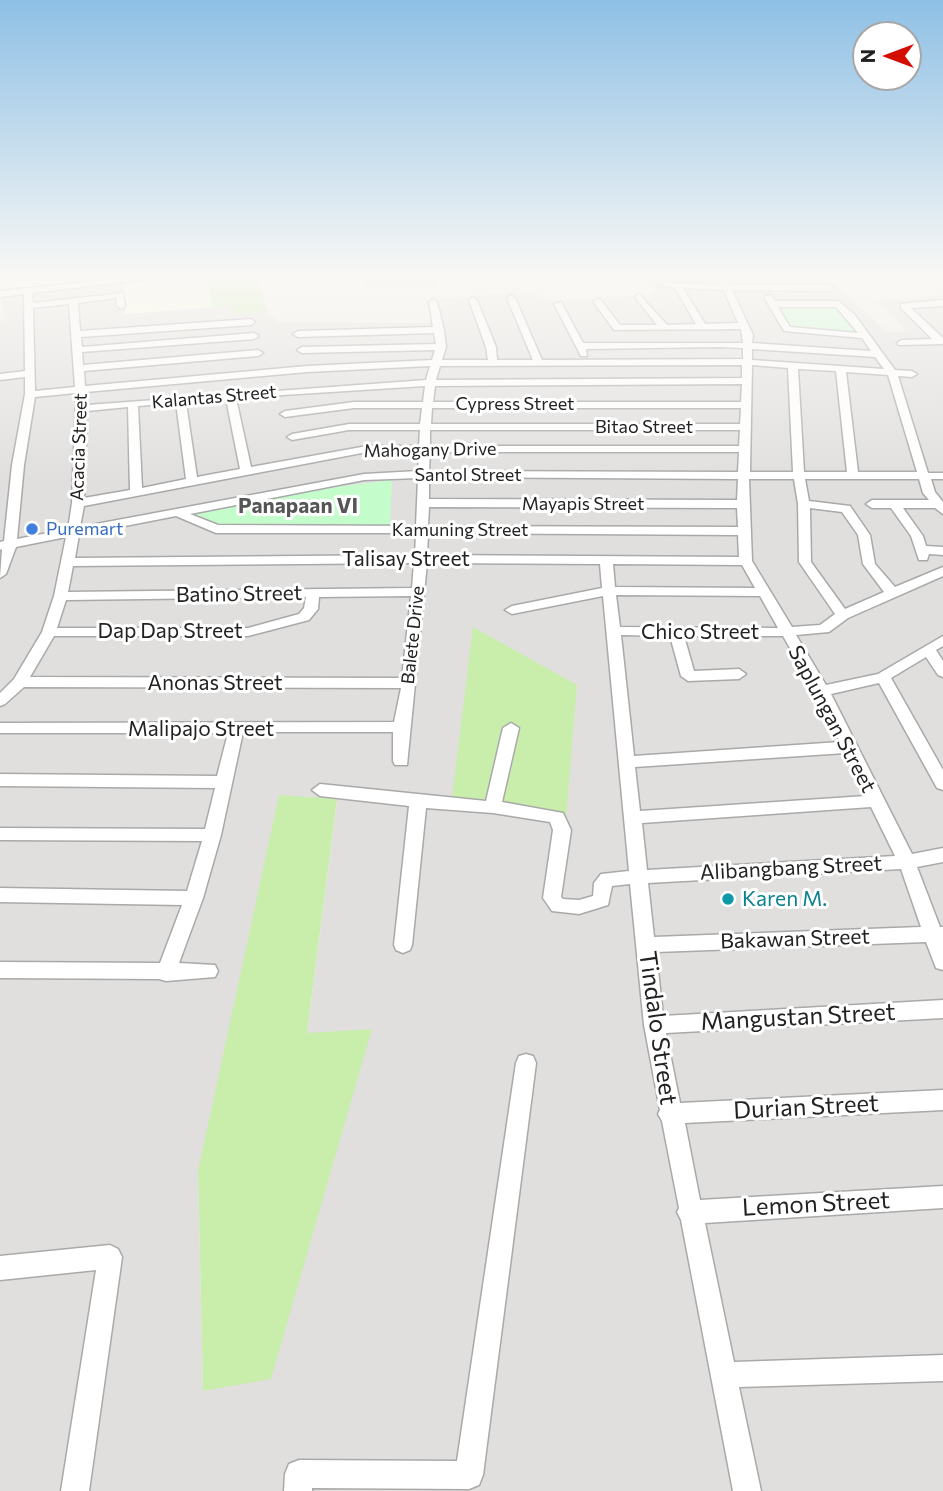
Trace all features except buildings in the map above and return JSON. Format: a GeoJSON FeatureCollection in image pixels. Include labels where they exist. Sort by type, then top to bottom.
{"type":"FeatureCollection","features":[{"type":"Feature","properties":{"kind":"street"},"geometry":{"type":"LineString","coordinates":[[0,575],[30,394],[28,344]]}},
{"type":"Feature","properties":{"kind":"street","name":"Acacia Street"},"geometry":{"type":"LineString","coordinates":[[0,701],[20,682],[49,632],[61,596],[78,503],[82,408],[77,344]]}},
{"type":"Feature","properties":{"kind":"street"},"geometry":{"type":"LineString","coordinates":[[77,350],[158,344]]}},
{"type":"Feature","properties":{"kind":"street"},"geometry":{"type":"LineString","coordinates":[[256,344],[262,372]]}},
{"type":"Feature","properties":{"kind":"street"},"geometry":{"type":"LineString","coordinates":[[300,344],[307,369]]}},
{"type":"Feature","properties":{"kind":"street","name":"Balete Drive"},"geometry":{"type":"LineString","coordinates":[[401,761],[401,727],[409,683],[421,559],[425,426],[430,383],[441,344]]}},
{"type":"Feature","properties":{"kind":"street"},"geometry":{"type":"LineString","coordinates":[[490,344],[493,363]]}},
{"type":"Feature","properties":{"kind":"street"},"geometry":{"type":"LineString","coordinates":[[531,344],[539,363]]}},
{"type":"Feature","properties":{"kind":"street"},"geometry":{"type":"LineString","coordinates":[[872,344],[892,373],[929,493],[941,503]]}},
{"type":"Feature","properties":{"kind":"street"},"geometry":{"type":"LineString","coordinates":[[902,344],[910,344]]}},
{"type":"Feature","properties":{"kind":"street"},"geometry":{"type":"LineString","coordinates":[[586,363],[582,346],[747,345],[880,355]]}},
{"type":"Feature","properties":{"kind":"street","name":"Saplungan Street"},"geometry":{"type":"LineString","coordinates":[[747,345],[743,504],[746,561],[822,691],[907,862],[938,934],[943,962]]}},
{"type":"Feature","properties":{"kind":"street"},"geometry":{"type":"LineString","coordinates":[[302,350],[441,347]]}},
{"type":"Feature","properties":{"kind":"street"},"geometry":{"type":"LineString","coordinates":[[80,368],[258,353]]}},
{"type":"Feature","properties":{"kind":"street"},"geometry":{"type":"LineString","coordinates":[[30,394],[81,387],[262,372],[437,363],[746,362],[912,374]]}},
{"type":"Feature","properties":{"kind":"street"},"geometry":{"type":"LineString","coordinates":[[793,367],[806,562],[844,615]]}},
{"type":"Feature","properties":{"kind":"street"},"geometry":{"type":"LineString","coordinates":[[841,370],[853,476]]}},
{"type":"Feature","properties":{"kind":"street"},"geometry":{"type":"LineString","coordinates":[[0,377],[29,373]]}},
{"type":"Feature","properties":{"kind":"street","name":"Kalantas Street"},"geometry":{"type":"LineString","coordinates":[[82,408],[430,383],[745,381]]}},
{"type":"Feature","properties":{"kind":"street"},"geometry":{"type":"LineString","coordinates":[[278,392],[297,462]]}},
{"type":"Feature","properties":{"kind":"street"},"geometry":{"type":"LineString","coordinates":[[230,396],[246,471]]}},
{"type":"Feature","properties":{"kind":"street"},"geometry":{"type":"LineString","coordinates":[[180,399],[192,482]]}},
{"type":"Feature","properties":{"kind":"street"},"geometry":{"type":"LineString","coordinates":[[133,404],[136,492]]}},
{"type":"Feature","properties":{"kind":"street","name":"Cypress Street"},"geometry":{"type":"LineString","coordinates":[[285,414],[354,405],[745,405]]}},
{"type":"Feature","properties":{"kind":"street","name":"Bitao Street"},"geometry":{"type":"LineString","coordinates":[[292,437],[349,427],[745,427]]}},
{"type":"Feature","properties":{"kind":"street","name":"Mahogany Drive"},"geometry":{"type":"LineString","coordinates":[[78,503],[367,449],[745,449]]}},
{"type":"Feature","properties":{"kind":"street","name":"Santol Street"},"geometry":{"type":"LineString","coordinates":[[5,545],[363,477],[423,474],[943,476]]}},
{"type":"Feature","properties":{"kind":"street","name":"Mayapis Street"},"geometry":{"type":"LineString","coordinates":[[423,503],[743,504]]}},
{"type":"Feature","properties":{"kind":"street"},"geometry":{"type":"LineString","coordinates":[[872,504],[941,503]]}},
{"type":"Feature","properties":{"kind":"street"},"geometry":{"type":"LineString","coordinates":[[804,504],[846,509],[864,535],[869,564],[892,593]]}},
{"type":"Feature","properties":{"kind":"street"},"geometry":{"type":"LineString","coordinates":[[894,504],[917,536],[923,557],[937,574]]}},
{"type":"Feature","properties":{"kind":"street","name":"Kamuning Street"},"geometry":{"type":"LineString","coordinates":[[179,513],[216,529],[744,531]]}},
{"type":"Feature","properties":{"kind":"street"},"geometry":{"type":"LineString","coordinates":[[923,557],[943,551]]}},
{"type":"Feature","properties":{"kind":"street","name":"Talisay Street"},"geometry":{"type":"LineString","coordinates":[[67,562],[421,559],[746,561]]}},
{"type":"Feature","properties":{"kind":"street","name":"Tindalo Street"},"geometry":{"type":"LineString","coordinates":[[606,560],[654,1025],[669,1114],[747,1491]]}},
{"type":"Feature","properties":{"kind":"street","name":"Chico Street"},"geometry":{"type":"LineString","coordinates":[[612,631],[786,632],[824,629],[844,615],[937,574]]}},
{"type":"Feature","properties":{"kind":"street"},"geometry":{"type":"LineString","coordinates":[[512,610],[609,591],[763,592]]}},
{"type":"Feature","properties":{"kind":"street","name":"Batino Street"},"geometry":{"type":"LineString","coordinates":[[61,596],[417,592]]}},
{"type":"Feature","properties":{"kind":"street","name":"Dap Dap Street"},"geometry":{"type":"LineString","coordinates":[[49,632],[248,632],[304,617],[311,609],[313,594]]}},
{"type":"Feature","properties":{"kind":"street"},"geometry":{"type":"LineString","coordinates":[[676,632],[688,676],[739,674]]}},
{"type":"Feature","properties":{"kind":"street"},"geometry":{"type":"LineString","coordinates":[[822,691],[883,677],[943,640]]}},
{"type":"Feature","properties":{"kind":"street"},"geometry":{"type":"LineString","coordinates":[[928,649],[943,672]]}},
{"type":"Feature","properties":{"kind":"street"},"geometry":{"type":"LineString","coordinates":[[883,677],[943,784]]}},
{"type":"Feature","properties":{"kind":"street","name":"Anonas Street"},"geometry":{"type":"LineString","coordinates":[[20,682],[409,683]]}},
{"type":"Feature","properties":{"kind":"street","name":"Malipajo Street"},"geometry":{"type":"LineString","coordinates":[[0,728],[236,730],[401,727]]}},
{"type":"Feature","properties":{"kind":"street"},"geometry":{"type":"LineString","coordinates":[[320,790],[493,807],[511,728]]}},
{"type":"Feature","properties":{"kind":"street"},"geometry":{"type":"LineString","coordinates":[[166,973],[194,898],[226,782],[236,730]]}},
{"type":"Feature","properties":{"kind":"street"},"geometry":{"type":"LineString","coordinates":[[628,762],[849,747]]}},
{"type":"Feature","properties":{"kind":"street"},"geometry":{"type":"LineString","coordinates":[[0,780],[226,782]]}},
{"type":"Feature","properties":{"kind":"street"},"geometry":{"type":"LineString","coordinates":[[403,946],[418,801]]}},
{"type":"Feature","properties":{"kind":"street"},"geometry":{"type":"LineString","coordinates":[[634,817],[875,801]]}},
{"type":"Feature","properties":{"kind":"street","name":"Alibangbang Street"},"geometry":{"type":"LineString","coordinates":[[493,807],[551,814],[560,822],[552,898],[558,906],[579,907],[602,900],[605,880],[907,862],[943,855]]}},
{"type":"Feature","properties":{"kind":"street"},"geometry":{"type":"LineString","coordinates":[[0,834],[212,835]]}},
{"type":"Feature","properties":{"kind":"street"},"geometry":{"type":"LineString","coordinates":[[0,895],[194,898]]}},
{"type":"Feature","properties":{"kind":"street","name":"Bakawan Street"},"geometry":{"type":"LineString","coordinates":[[646,945],[938,934]]}},
{"type":"Feature","properties":{"kind":"street"},"geometry":{"type":"LineString","coordinates":[[0,970],[166,973],[208,971]]}},
{"type":"Feature","properties":{"kind":"street","name":"Mangustan Street"},"geometry":{"type":"LineString","coordinates":[[654,1025],[943,1009]]}},
{"type":"Feature","properties":{"kind":"street"},"geometry":{"type":"LineString","coordinates":[[298,1491],[299,1474],[469,1475],[526,1063]]}},
{"type":"Feature","properties":{"kind":"street","name":"Durian Street"},"geometry":{"type":"LineString","coordinates":[[669,1114],[943,1100]]}},
{"type":"Feature","properties":{"kind":"street","name":"Lemon Street"},"geometry":{"type":"LineString","coordinates":[[689,1212],[943,1197]]}},
{"type":"Feature","properties":{"kind":"street"},"geometry":{"type":"LineString","coordinates":[[0,1268],[110,1257],[75,1491]]}},
{"type":"Feature","properties":{"kind":"street"},"geometry":{"type":"LineString","coordinates":[[723,1375],[943,1368]]}},
{"type":"Feature","properties":{"kind":"shaded area"},"geometry":{"type":"Polygon","coordinates":[[[0,344],[943,344],[943,1491],[0,1491],[0,344]],[[337,800],[198,1171],[203,1391],[372,1030],[307,1034],[337,800]]]}},
{"type":"Feature","properties":{"kind":"green space"},"geometry":{"type":"Polygon","coordinates":[[[392,480],[390,526],[209,526],[190,515],[318,489],[392,480]]]}},
{"type":"Feature","properties":{"kind":"green space"},"geometry":{"type":"Polygon","coordinates":[[[473,627],[577,685],[566,818],[451,805],[473,627]]]}},
{"type":"Feature","properties":{"kind":"green space"},"geometry":{"type":"Polygon","coordinates":[[[279,795],[337,799],[307,1033],[372,1029],[271,1379],[203,1391],[198,1171],[279,795]]]}},
{"type":"Feature","properties":{"kind":"place","name":"Puremart"},"geometry":{"type":"Point","coordinates":[32,529]}},
{"type":"Feature","properties":{"kind":"place","name":"Karen M."},"geometry":{"type":"Point","coordinates":[728,899]}},
{"type":"Feature","properties":{"kind":"district","name":"Panapaan VI"},"geometry":{"type":"Point","coordinates":[298,506]}}]}
